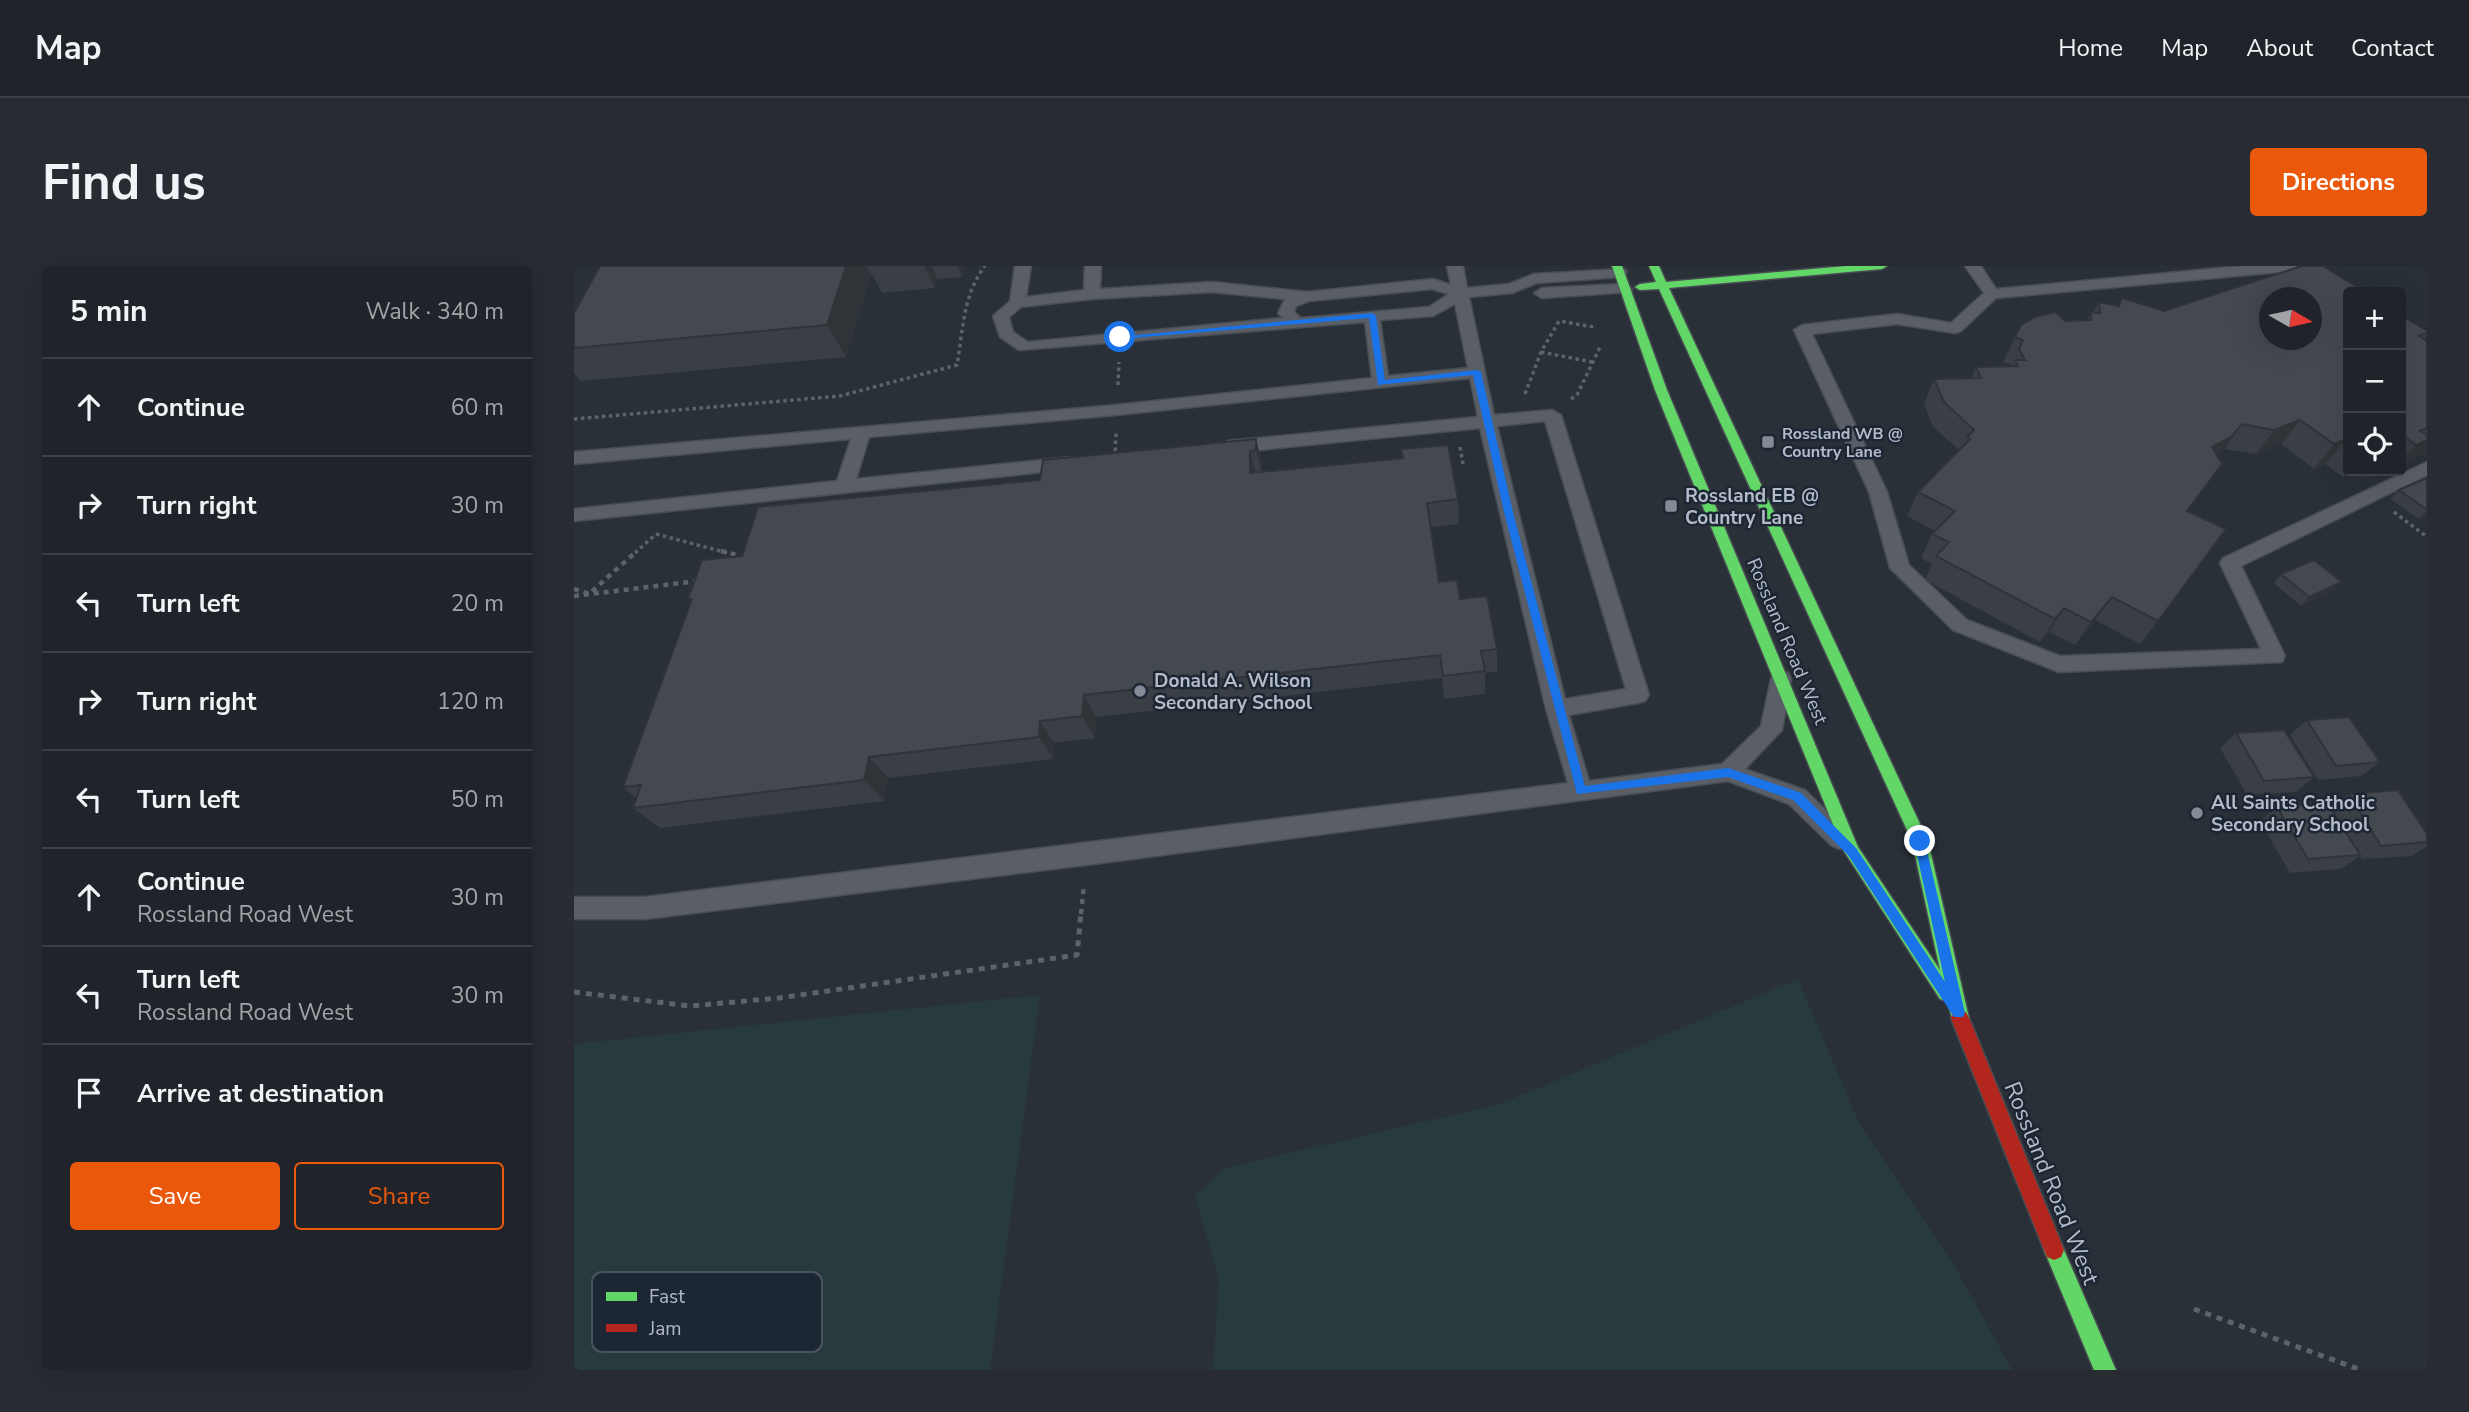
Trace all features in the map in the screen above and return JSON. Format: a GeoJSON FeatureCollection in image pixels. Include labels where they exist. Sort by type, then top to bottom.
{"type":"FeatureCollection","features":[{"type":"Feature","properties":{"kind":"main road"},"geometry":{"type":"LineString","coordinates":[[1624,289],[1882,266]]}},
{"type":"Feature","properties":{"kind":"main road"},"geometry":{"type":"LineString","coordinates":[[1637,269],[1677,267]]}},
{"type":"Feature","properties":{"kind":"main road","name":"Rossland Road West"},"geometry":{"type":"LineString","coordinates":[[1958,1013],[1852,852],[1661,390],[1624,289],[1637,269],[1662,286],[1920,841],[1958,1013],[2105,1370]]}},
{"type":"Feature","properties":{"kind":"lane"},"geometry":{"type":"LineString","coordinates":[[1017,303],[1023,266]]}},
{"type":"Feature","properties":{"kind":"lane"},"geometry":{"type":"LineString","coordinates":[[1092,294],[1093,266]]}},
{"type":"Feature","properties":{"kind":"lane"},"geometry":{"type":"LineString","coordinates":[[1455,266],[1486,419],[1581,791]]}},
{"type":"Feature","properties":{"kind":"lane"},"geometry":{"type":"LineString","coordinates":[[1973,266],[1992,294]]}},
{"type":"Feature","properties":{"kind":"lane"},"geometry":{"type":"LineString","coordinates":[[2292,268],[2190,271],[1992,294],[1955,328],[1897,319],[1802,330],[1878,492],[1900,568],[1960,625],[2059,664],[2275,656],[2230,563],[2427,468]]}},
{"type":"Feature","properties":{"kind":"lane"},"geometry":{"type":"LineString","coordinates":[[1462,293],[1433,311],[1025,347],[1006,334],[1001,316],[1017,303],[1092,294],[1212,287],[1307,297],[1433,284],[1462,293],[1512,288],[1534,279],[1637,269]]}},
{"type":"Feature","properties":{"kind":"lane"},"geometry":{"type":"LineString","coordinates":[[1512,288],[1536,293],[1624,289]]}},
{"type":"Feature","properties":{"kind":"lane"},"geometry":{"type":"LineString","coordinates":[[1297,323],[1286,313],[1289,303],[1307,297]]}},
{"type":"Feature","properties":{"kind":"lane"},"geometry":{"type":"LineString","coordinates":[[1372,316],[1381,383]]}},
{"type":"Feature","properties":{"kind":"lane"},"geometry":{"type":"LineString","coordinates":[[574,458],[1477,372]]}},
{"type":"Feature","properties":{"kind":"lane"},"geometry":{"type":"LineString","coordinates":[[1210,449],[1486,419],[1552,415],[1638,695],[1558,709]]}},
{"type":"Feature","properties":{"kind":"lane"},"geometry":{"type":"LineString","coordinates":[[845,486],[862,432]]}},
{"type":"Feature","properties":{"kind":"lane"},"geometry":{"type":"LineString","coordinates":[[574,515],[1088,461]]}},
{"type":"Feature","properties":{"kind":"lane"},"geometry":{"type":"LineString","coordinates":[[1728,772],[1771,730],[1781,677]]}},
{"type":"Feature","properties":{"kind":"lane"},"geometry":{"type":"LineString","coordinates":[[574,908],[645,908],[1086,855],[1728,772],[1797,797],[1852,852]]}},
{"type":"Feature","properties":{"kind":"path"},"geometry":{"type":"LineString","coordinates":[[574,419],[840,396],[957,365],[967,304],[979,273],[985,266]]}},
{"type":"Feature","properties":{"kind":"path"},"geometry":{"type":"LineString","coordinates":[[1559,321],[1594,327]]}},
{"type":"Feature","properties":{"kind":"path"},"geometry":{"type":"LineString","coordinates":[[1552,415],[1577,395],[1601,345]]}},
{"type":"Feature","properties":{"kind":"path"},"geometry":{"type":"LineString","coordinates":[[1542,352],[1592,362]]}},
{"type":"Feature","properties":{"kind":"path"},"geometry":{"type":"LineString","coordinates":[[2371,495],[2427,537]]}},
{"type":"Feature","properties":{"kind":"path"},"geometry":{"type":"LineString","coordinates":[[644,530],[737,555],[731,566]]}},
{"type":"Feature","properties":{"kind":"path"},"geometry":{"type":"LineString","coordinates":[[589,594],[656,534]]}},
{"type":"Feature","properties":{"kind":"path"},"geometry":{"type":"LineString","coordinates":[[574,596],[698,581]]}},
{"type":"Feature","properties":{"kind":"path"},"geometry":{"type":"LineString","coordinates":[[574,589],[589,594]]}},
{"type":"Feature","properties":{"kind":"path"},"geometry":{"type":"LineString","coordinates":[[574,992],[690,1006],[779,998],[1077,955],[1086,855]]}},
{"type":"Feature","properties":{"kind":"path"},"geometry":{"type":"LineString","coordinates":[[2194,1309],[2361,1370]]}},
{"type":"Feature","properties":{"kind":"green space"},"geometry":{"type":"Polygon","coordinates":[[[1798,979],[1859,1123],[1953,1263],[2012,1370],[1213,1370],[1219,1279],[1195,1196],[1225,1168],[1500,1104],[1798,979]]]}},
{"type":"Feature","properties":{"kind":"green space"},"geometry":{"type":"Polygon","coordinates":[[[1040,995],[990,1370],[574,1370],[574,1044],[1040,995]]]}},
{"type":"Feature","properties":{"kind":"building"},"geometry":{"type":"Polygon","coordinates":[[[600,266],[846,266],[827,325],[574,348],[574,313],[600,266]]]}},
{"type":"Feature","properties":{"kind":"building"},"geometry":{"type":"Polygon","coordinates":[[[2302,266],[2323,266],[2357,287],[2343,287],[2343,440],[2334,444],[2300,420],[2274,430],[2242,424],[2231,437],[2212,447],[2222,464],[2187,511],[2226,529],[2158,621],[2112,597],[2091,622],[2064,608],[2055,619],[1936,556],[1949,542],[1932,534],[1955,511],[1918,492],[1970,439],[1967,437],[1974,430],[1944,402],[1934,379],[1981,378],[1976,367],[2018,366],[2015,360],[2025,360],[2019,349],[2023,340],[2015,337],[2021,325],[2035,317],[2055,312],[2065,321],[2091,320],[2091,312],[2100,313],[2099,302],[2119,306],[2122,298],[2164,311],[2302,266]]]}},
{"type":"Feature","properties":{"kind":"building"},"geometry":{"type":"Polygon","coordinates":[[[2406,318],[2427,331],[2419,336],[2427,341],[2427,428],[2420,431],[2427,435],[2427,440],[2416,445],[2406,438],[2406,318]]]}},
{"type":"Feature","properties":{"kind":"building"},"geometry":{"type":"Polygon","coordinates":[[[1256,439],[1256,450],[1250,451],[1250,473],[1403,458],[1401,449],[1448,445],[1458,499],[1427,503],[1439,582],[1457,580],[1460,599],[1487,596],[1497,649],[1481,651],[1485,671],[1443,676],[1440,655],[1084,695],[1082,716],[1040,721],[1039,737],[869,757],[864,780],[633,808],[641,785],[623,787],[692,599],[688,599],[702,560],[742,556],[758,507],[1040,480],[1043,460],[1256,439]]]}},
{"type":"Feature","properties":{"kind":"building"},"geometry":{"type":"Polygon","coordinates":[[[2427,478],[2427,510],[2399,490],[2427,478]]]}},
{"type":"Feature","properties":{"kind":"building"},"geometry":{"type":"Polygon","coordinates":[[[2314,560],[2342,582],[2309,597],[2281,574],[2314,560]]]}},
{"type":"Feature","properties":{"kind":"building"},"geometry":{"type":"Polygon","coordinates":[[[2349,717],[2380,762],[2336,766],[2307,720],[2349,717]]]}},
{"type":"Feature","properties":{"kind":"building"},"geometry":{"type":"Polygon","coordinates":[[[2284,730],[2314,777],[2264,781],[2236,733],[2284,730]]]}},
{"type":"Feature","properties":{"kind":"building"},"geometry":{"type":"Polygon","coordinates":[[[2398,790],[2427,834],[2427,842],[2381,846],[2349,794],[2398,790]]]}},
{"type":"Feature","properties":{"kind":"building"},"geometry":{"type":"Polygon","coordinates":[[[2327,802],[2360,855],[2308,859],[2277,807],[2327,802]]]}},
{"type":"Feature","properties":{"kind":"traffic: fast"},"geometry":{"type":"LineString","coordinates":[[1617,266],[1661,390],[1852,851],[1946,993]]}},
{"type":"Feature","properties":{"kind":"traffic: fast"},"geometry":{"type":"LineString","coordinates":[[1654,266],[1920,841],[1960,1018]]}},
{"type":"Feature","properties":{"kind":"traffic: fast"},"geometry":{"type":"LineString","coordinates":[[1640,287],[1882,266]]}},
{"type":"Feature","properties":{"kind":"traffic: fast"},"geometry":{"type":"LineString","coordinates":[[2054,1250],[2105,1370]]}},
{"type":"Feature","properties":{"kind":"traffic: jam"},"geometry":{"type":"LineString","coordinates":[[1960,1018],[2054,1250]]}},
{"type":"Feature","properties":{"kind":"place","name":"Rossland WB @ Country Lane"},"geometry":{"type":"Point","coordinates":[1768,442]}},
{"type":"Feature","properties":{"kind":"place","name":"Rossland EB @ Country Lane"},"geometry":{"type":"Point","coordinates":[1671,506]}},
{"type":"Feature","properties":{"kind":"place","name":"Donald A. Wilson Secondary School"},"geometry":{"type":"Point","coordinates":[1140,691]}},
{"type":"Feature","properties":{"kind":"place","name":"All Saints Catholic Secondary School"},"geometry":{"type":"Point","coordinates":[2197,813]}},
{"type":"Feature","properties":{"kind":"route"},"geometry":{"type":"LineString","coordinates":[[1120,337],[1372,316],[1381,383],[1477,372],[1508,512],[1581,791],[1728,772],[1797,797],[1852,852],[1958,1013],[1920,841]]}}]}
